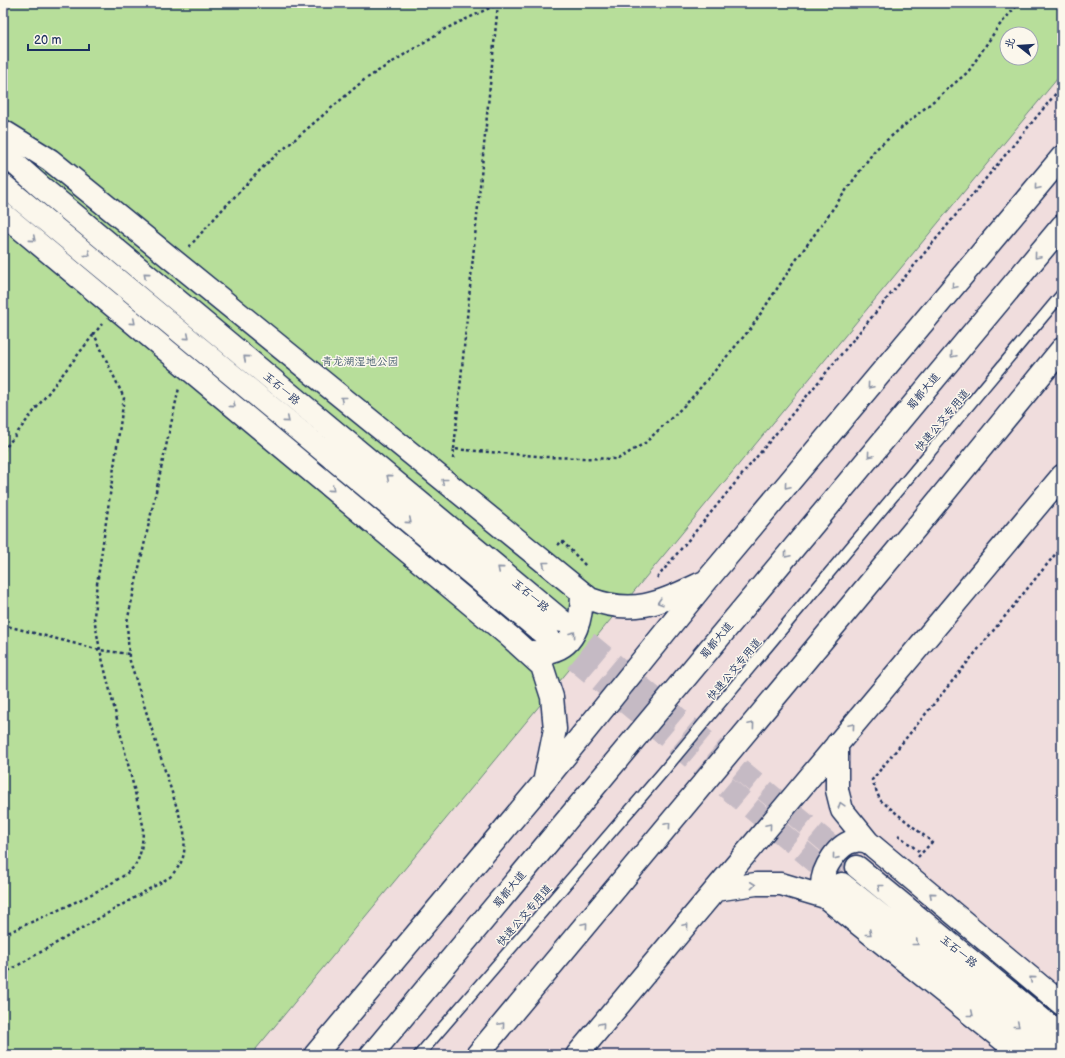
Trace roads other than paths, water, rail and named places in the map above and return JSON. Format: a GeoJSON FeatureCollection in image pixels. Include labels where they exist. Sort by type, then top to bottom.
{"type":"FeatureCollection","features":[{"type":"Feature","properties":{"kind":"main road"},"geometry":{"type":"LineString","coordinates":[[3,131],[50,160],[450,487],[590,599],[608,606],[625,608],[643,606],[662,602],[708,579]]}},
{"type":"Feature","properties":{"kind":"main road","name":"玉石一路"},"geometry":{"type":"LineString","coordinates":[[3,153],[555,630],[3,185]]}},
{"type":"Feature","properties":{"kind":"main road"},"geometry":{"type":"LineString","coordinates":[[315,1055],[544,782],[708,579],[1062,156]]}},
{"type":"Feature","properties":{"kind":"main road"},"geometry":{"type":"LineString","coordinates":[[3,214],[542,666],[552,697],[555,729],[544,782]]}},
{"type":"Feature","properties":{"kind":"main road","name":"蜀都大道"},"geometry":{"type":"LineString","coordinates":[[371,1055],[1062,226]]}},
{"type":"Feature","properties":{"kind":"main road"},"geometry":{"type":"LineString","coordinates":[[477,1055],[914,530],[1062,349]]}},
{"type":"Feature","properties":{"kind":"main road"},"geometry":{"type":"LineString","coordinates":[[577,1055],[1062,476]]}},
{"type":"Feature","properties":{"kind":"main road"},"geometry":{"type":"LineString","coordinates":[[527,653],[551,652],[563,647],[578,627],[582,613],[582,593]]}},
{"type":"Feature","properties":{"kind":"main road"},"geometry":{"type":"LineString","coordinates":[[837,744],[837,790],[842,810],[868,842],[1062,1004]]}},
{"type":"Feature","properties":{"kind":"main road"},"geometry":{"type":"LineString","coordinates":[[825,898],[822,885],[826,868],[835,856],[843,846],[854,841],[868,842]]}},
{"type":"Feature","properties":{"kind":"main road","name":"玉石一路"},"geometry":{"type":"LineString","coordinates":[[857,867],[1062,1036]]}},
{"type":"Feature","properties":{"kind":"main road"},"geometry":{"type":"LineString","coordinates":[[715,890],[756,884],[781,884],[825,898],[1022,1055]]}},
{"type":"Feature","properties":{"kind":"main road"},"geometry":{"type":"LineString","coordinates":[[842,884],[1055,1055]]}},
{"type":"Feature","properties":{"kind":"lane","name":"快速公交专用道"},"geometry":{"type":"LineString","coordinates":[[419,1055],[662,773],[1062,294]]}},
{"type":"Feature","properties":{"kind":"tunnel"},"geometry":{"type":"LineString","coordinates":[[562,621],[857,867]]}},
{"type":"Feature","properties":{"kind":"tunnel"},"geometry":{"type":"LineString","coordinates":[[549,638],[839,882]]}},
{"type":"Feature","properties":{"kind":"park label","name":"青龙湖湿地公园"},"geometry":{"type":"Point","coordinates":[360,361]}}]}
